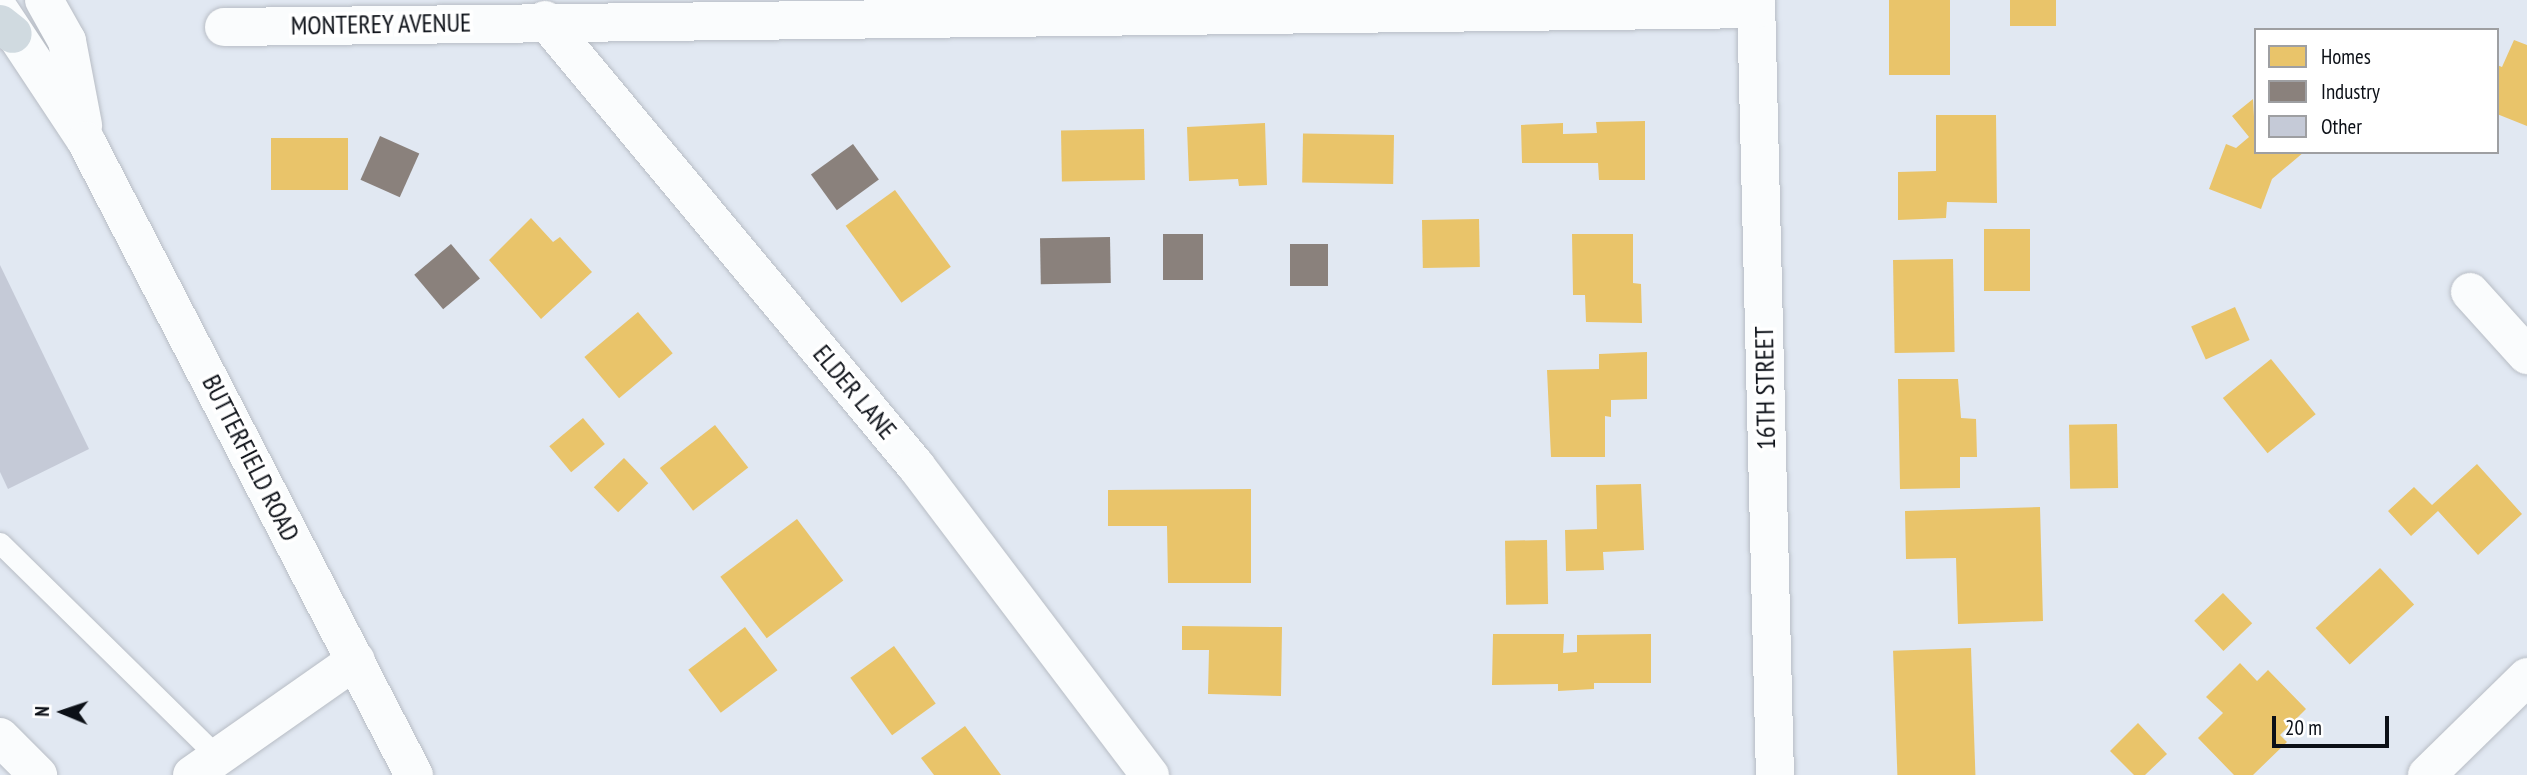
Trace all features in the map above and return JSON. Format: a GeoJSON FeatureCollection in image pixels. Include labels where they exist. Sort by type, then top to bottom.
{"type":"FeatureCollection","features":[{"type":"Feature","properties":{"kind":"street","name":"BUTTERFIELD ROAD"},"geometry":{"type":"LineString","coordinates":[[44,0],[67,41],[86,141]]}},
{"type":"Feature","properties":{"kind":"street","name":"MONTEREY AVENUE"},"geometry":{"type":"LineString","coordinates":[[224,27],[545,20],[1756,4]]}},
{"type":"Feature","properties":{"kind":"street","name":"16TH STREET"},"geometry":{"type":"LineString","coordinates":[[1756,4],[1775,775]]}},
{"type":"Feature","properties":{"kind":"street","name":"ELDER LANE"},"geometry":{"type":"LineString","coordinates":[[545,20],[916,466],[1150,775]]}},
{"type":"Feature","properties":{"kind":"street","name":"BUTTERFIELD ROAD"},"geometry":{"type":"LineString","coordinates":[[4,23],[86,141],[414,775]]}},
{"type":"Feature","properties":{"kind":"street"},"geometry":{"type":"LineString","coordinates":[[2470,292],[2527,355]]}},
{"type":"Feature","properties":{"kind":"street"},"geometry":{"type":"LineString","coordinates":[[204,765],[356,660]]}},
{"type":"Feature","properties":{"kind":"street"},"geometry":{"type":"LineString","coordinates":[[2427,775],[2527,677]]}},
{"type":"Feature","properties":{"kind":"street"},"geometry":{"type":"LineString","coordinates":[[0,737],[38,775]]}},
{"type":"Feature","properties":{"kind":"lane"},"geometry":{"type":"LineString","coordinates":[[0,543],[204,765]]}},
{"type":"Feature","properties":{"kind":"building: Homes"},"geometry":{"type":"Polygon","coordinates":[[[1889,0],[1950,0],[1950,75],[1889,75],[1889,0]]]}},
{"type":"Feature","properties":{"kind":"building: Homes"},"geometry":{"type":"Polygon","coordinates":[[[2010,0],[2056,0],[2056,26],[2010,26],[2010,0]]]}},
{"type":"Feature","properties":{"kind":"building: Homes"},"geometry":{"type":"Polygon","coordinates":[[[2514,40],[2527,45],[2527,126],[2499,115],[2499,66],[2502,67],[2514,40]]]}},
{"type":"Feature","properties":{"kind":"building: Homes"},"geometry":{"type":"Polygon","coordinates":[[[2253,99],[2254,154],[2302,154],[2272,179],[2261,209],[2209,189],[2226,144],[2236,148],[2249,137],[2232,116],[2253,99]]]}},
{"type":"Feature","properties":{"kind":"building: Homes"},"geometry":{"type":"Polygon","coordinates":[[[1936,115],[1996,115],[1997,203],[1947,202],[1946,218],[1898,220],[1898,172],[1936,171],[1936,115]]]}},
{"type":"Feature","properties":{"kind":"building: Homes"},"geometry":{"type":"Polygon","coordinates":[[[1645,121],[1645,180],[1599,180],[1598,163],[1522,163],[1521,125],[1563,123],[1563,134],[1597,133],[1596,122],[1645,121]]]}},
{"type":"Feature","properties":{"kind":"building: Homes"},"geometry":{"type":"Polygon","coordinates":[[[1265,123],[1267,185],[1239,186],[1238,179],[1189,181],[1187,127],[1265,123]]]}},
{"type":"Feature","properties":{"kind":"building: Homes"},"geometry":{"type":"Polygon","coordinates":[[[1144,129],[1145,180],[1062,181],[1061,130],[1144,129]]]}},
{"type":"Feature","properties":{"kind":"building: Homes"},"geometry":{"type":"Polygon","coordinates":[[[1303,133],[1394,135],[1393,184],[1302,182],[1303,133]]]}},
{"type":"Feature","properties":{"kind":"building: Homes"},"geometry":{"type":"Polygon","coordinates":[[[271,138],[348,138],[348,190],[271,190],[271,138]]]}},
{"type":"Feature","properties":{"kind":"building: Homes"},"geometry":{"type":"Polygon","coordinates":[[[895,190],[951,267],[901,303],[846,226],[895,190]]]}},
{"type":"Feature","properties":{"kind":"building: Homes"},"geometry":{"type":"Polygon","coordinates":[[[531,218],[553,242],[560,237],[592,272],[541,319],[489,260],[531,218]]]}},
{"type":"Feature","properties":{"kind":"building: Homes"},"geometry":{"type":"Polygon","coordinates":[[[1479,219],[1480,267],[1423,268],[1422,220],[1479,219]]]}},
{"type":"Feature","properties":{"kind":"building: Homes"},"geometry":{"type":"Polygon","coordinates":[[[1984,229],[2030,229],[2030,291],[1984,291],[1984,229]]]}},
{"type":"Feature","properties":{"kind":"building: Homes"},"geometry":{"type":"Polygon","coordinates":[[[1572,234],[1633,234],[1633,283],[1641,284],[1642,323],[1586,322],[1585,295],[1573,295],[1572,234]]]}},
{"type":"Feature","properties":{"kind":"building: Homes"},"geometry":{"type":"Polygon","coordinates":[[[1953,259],[1955,352],[1895,353],[1893,260],[1953,259]]]}},
{"type":"Feature","properties":{"kind":"building: Homes"},"geometry":{"type":"Polygon","coordinates":[[[2235,307],[2250,340],[2206,359],[2191,327],[2235,307]]]}},
{"type":"Feature","properties":{"kind":"building: Homes"},"geometry":{"type":"Polygon","coordinates":[[[638,312],[673,353],[619,398],[584,357],[638,312]]]}},
{"type":"Feature","properties":{"kind":"building: Homes"},"geometry":{"type":"Polygon","coordinates":[[[1647,352],[1647,399],[1611,400],[1611,417],[1605,416],[1605,457],[1551,457],[1547,370],[1599,369],[1599,354],[1647,352]]]}},
{"type":"Feature","properties":{"kind":"building: Homes"},"geometry":{"type":"Polygon","coordinates":[[[2271,359],[2316,414],[2267,453],[2223,398],[2271,359]]]}},
{"type":"Feature","properties":{"kind":"building: Homes"},"geometry":{"type":"Polygon","coordinates":[[[1898,379],[1958,379],[1961,418],[1976,419],[1977,457],[1960,457],[1960,488],[1900,489],[1898,379]]]}},
{"type":"Feature","properties":{"kind":"building: Homes"},"geometry":{"type":"Polygon","coordinates":[[[583,418],[605,444],[571,472],[549,446],[583,418]]]}},
{"type":"Feature","properties":{"kind":"building: Homes"},"geometry":{"type":"Polygon","coordinates":[[[2117,424],[2118,488],[2070,489],[2069,425],[2117,424]]]}},
{"type":"Feature","properties":{"kind":"building: Homes"},"geometry":{"type":"Polygon","coordinates":[[[715,425],[748,468],[693,511],[660,468],[715,425]]]}},
{"type":"Feature","properties":{"kind":"building: Homes"},"geometry":{"type":"Polygon","coordinates":[[[624,458],[648,483],[618,512],[594,487],[624,458]]]}},
{"type":"Feature","properties":{"kind":"building: Homes"},"geometry":{"type":"Polygon","coordinates":[[[2477,464],[2522,514],[2478,555],[2438,511],[2411,536],[2388,511],[2414,487],[2432,505],[2477,464]]]}},
{"type":"Feature","properties":{"kind":"building: Homes"},"geometry":{"type":"Polygon","coordinates":[[[1641,484],[1644,550],[1603,552],[1604,570],[1566,571],[1565,530],[1597,529],[1596,485],[1641,484]]]}},
{"type":"Feature","properties":{"kind":"building: Homes"},"geometry":{"type":"Polygon","coordinates":[[[1251,489],[1251,583],[1168,583],[1167,526],[1108,526],[1108,490],[1251,489]]]}},
{"type":"Feature","properties":{"kind":"building: Homes"},"geometry":{"type":"Polygon","coordinates":[[[2040,507],[2043,621],[1958,624],[1956,558],[1906,559],[1905,511],[2040,507]]]}},
{"type":"Feature","properties":{"kind":"building: Homes"},"geometry":{"type":"Polygon","coordinates":[[[797,519],[843,580],[767,638],[720,577],[797,519]]]}},
{"type":"Feature","properties":{"kind":"building: Homes"},"geometry":{"type":"Polygon","coordinates":[[[1547,540],[1548,604],[1506,605],[1505,541],[1547,540]]]}},
{"type":"Feature","properties":{"kind":"building: Homes"},"geometry":{"type":"Polygon","coordinates":[[[2380,568],[2414,605],[2350,665],[2316,628],[2380,568]]]}},
{"type":"Feature","properties":{"kind":"building: Homes"},"geometry":{"type":"Polygon","coordinates":[[[2223,593],[2252,623],[2223,651],[2194,621],[2223,593]]]}},
{"type":"Feature","properties":{"kind":"building: Homes"},"geometry":{"type":"Polygon","coordinates":[[[1182,626],[1282,627],[1281,696],[1208,694],[1209,650],[1182,650],[1182,626]]]}},
{"type":"Feature","properties":{"kind":"building: Homes"},"geometry":{"type":"Polygon","coordinates":[[[745,627],[777,670],[721,713],[688,670],[745,627]]]}},
{"type":"Feature","properties":{"kind":"building: Homes"},"geometry":{"type":"Polygon","coordinates":[[[1493,634],[1564,634],[1563,653],[1577,652],[1577,635],[1651,634],[1651,683],[1594,683],[1594,689],[1558,691],[1558,684],[1492,685],[1493,634]]]}},
{"type":"Feature","properties":{"kind":"building: Homes"},"geometry":{"type":"Polygon","coordinates":[[[894,646],[936,703],[892,735],[850,678],[894,646]]]}},
{"type":"Feature","properties":{"kind":"building: Homes"},"geometry":{"type":"Polygon","coordinates":[[[1971,648],[1975,775],[1897,775],[1893,651],[1971,648]]]}},
{"type":"Feature","properties":{"kind":"building: Homes"},"geometry":{"type":"Polygon","coordinates":[[[2240,663],[2257,681],[2268,670],[2306,709],[2280,735],[2287,742],[2253,775],[2234,775],[2198,738],[2223,713],[2206,697],[2240,663]]]}},
{"type":"Feature","properties":{"kind":"building: Homes"},"geometry":{"type":"Polygon","coordinates":[[[2138,723],[2167,754],[2145,775],[2134,775],[2110,751],[2138,723]]]}},
{"type":"Feature","properties":{"kind":"building: Homes"},"geometry":{"type":"Polygon","coordinates":[[[965,726],[1001,775],[934,775],[921,758],[965,726]]]}},
{"type":"Feature","properties":{"kind":"building: Industry"},"geometry":{"type":"Polygon","coordinates":[[[380,136],[419,153],[400,197],[360,180],[380,136]]]}},
{"type":"Feature","properties":{"kind":"building: Industry"},"geometry":{"type":"Polygon","coordinates":[[[853,144],[879,180],[837,210],[811,175],[853,144]]]}},
{"type":"Feature","properties":{"kind":"building: Industry"},"geometry":{"type":"Polygon","coordinates":[[[1163,234],[1203,234],[1203,280],[1163,280],[1163,234]]]}},
{"type":"Feature","properties":{"kind":"building: Industry"},"geometry":{"type":"Polygon","coordinates":[[[1110,237],[1111,283],[1041,284],[1040,238],[1110,237]]]}},
{"type":"Feature","properties":{"kind":"building: Industry"},"geometry":{"type":"Polygon","coordinates":[[[451,244],[480,278],[443,309],[414,275],[451,244]]]}},
{"type":"Feature","properties":{"kind":"building: Industry"},"geometry":{"type":"Polygon","coordinates":[[[1290,244],[1328,244],[1328,286],[1290,286],[1290,244]]]}},
{"type":"Feature","properties":{"kind":"building: Other"},"geometry":{"type":"Polygon","coordinates":[[[0,265],[89,449],[8,489],[0,472],[0,265]]]}}]}
